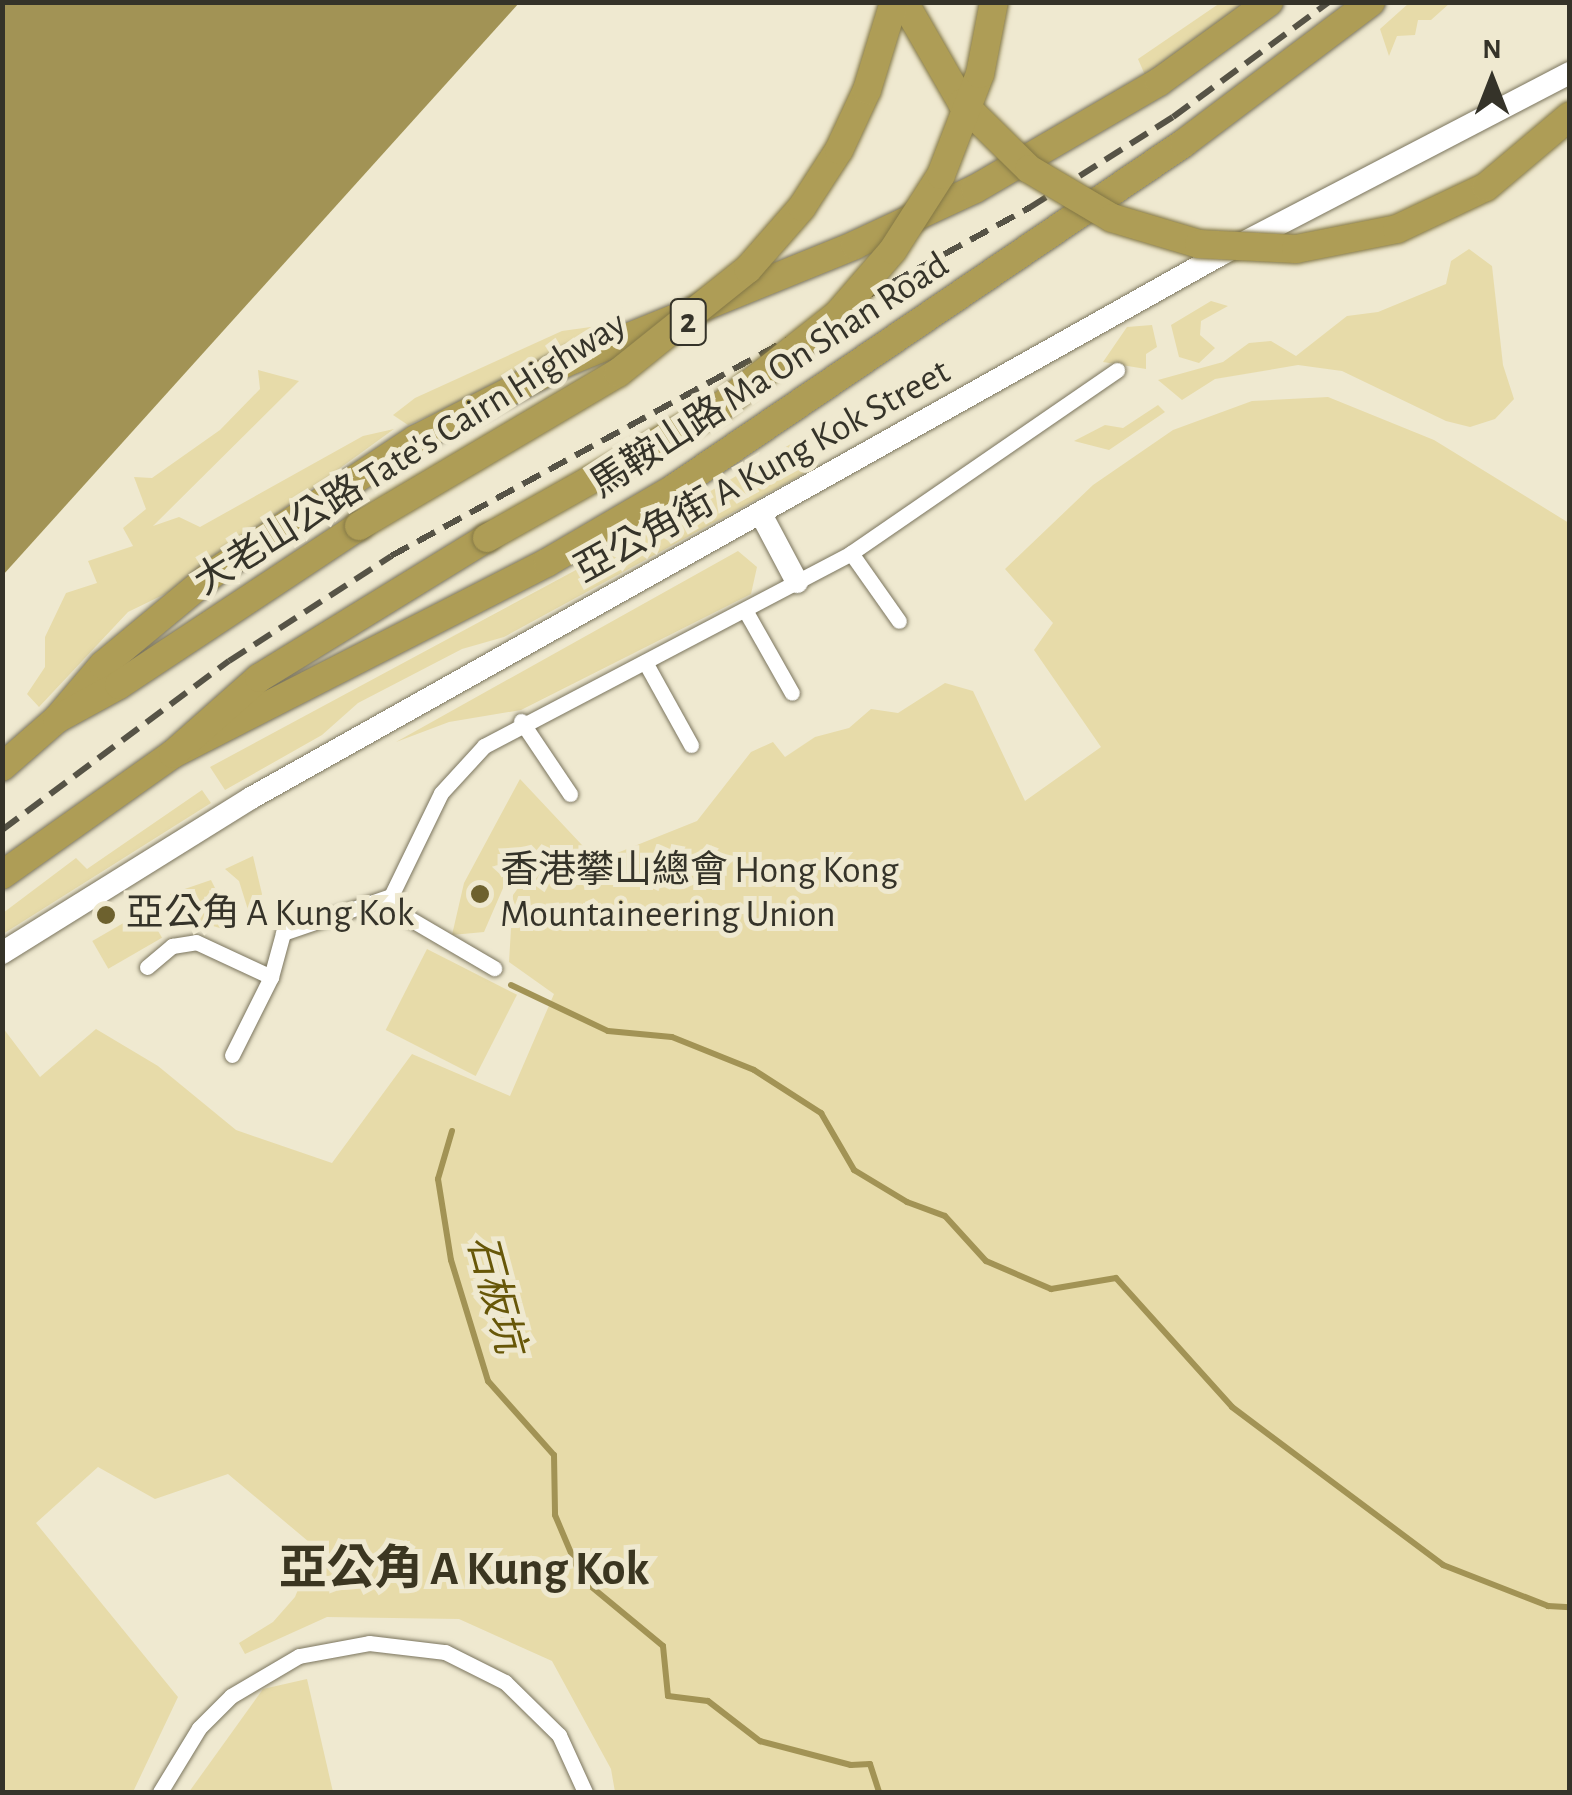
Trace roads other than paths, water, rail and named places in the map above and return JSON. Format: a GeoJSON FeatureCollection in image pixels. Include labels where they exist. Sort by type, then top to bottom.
{"type":"FeatureCollection","features":[{"type":"Feature","properties":{"kind":"highway","name":"大老山公路 Tate's Cairn Highway"},"geometry":{"type":"LineString","coordinates":[[2,767],[57,719],[119,686],[359,526],[618,373],[748,269],[802,207],[839,150],[867,90],[894,2]]}},
{"type":"Feature","properties":{"kind":"highway"},"geometry":{"type":"LineString","coordinates":[[904,2],[962,103],[1030,170],[1112,218],[1198,244],[1296,249],[1397,229],[1486,186],[1570,116]]}},
{"type":"Feature","properties":{"kind":"highway","name":"2"},"geometry":{"type":"LineString","coordinates":[[2,875],[173,754],[258,678],[487,538],[720,407],[838,314],[893,250],[940,176],[980,74],[994,2]]}},
{"type":"Feature","properties":{"kind":"highway","name":"馬鞍山路 Ma On Shan Road"},"geometry":{"type":"LineString","coordinates":[[57,719],[103,665],[215,572],[416,439],[565,362],[856,245],[974,189],[1159,82],[1269,2]]}},
{"type":"Feature","properties":{"kind":"highway","name":"馬鞍山路 Ma On Shan Road"},"geometry":{"type":"LineString","coordinates":[[173,754],[548,562],[703,470],[1184,143],[1371,2]]}},
{"type":"Feature","properties":{"kind":"main road","name":"亞公角街 A Kung Kok Street"},"geometry":{"type":"LineString","coordinates":[[2,953],[250,798],[1220,256],[1570,73]]}},
{"type":"Feature","properties":{"kind":"main road"},"geometry":{"type":"LineString","coordinates":[[761,514],[797,582]]}},
{"type":"Feature","properties":{"kind":"street"},"geometry":{"type":"LineString","coordinates":[[232,1055],[271,978],[283,933],[383,903],[455,772],[521,722],[851,553],[1117,370]]}},
{"type":"Feature","properties":{"kind":"street"},"geometry":{"type":"LineString","coordinates":[[851,553],[898,620]]}},
{"type":"Feature","properties":{"kind":"street"},"geometry":{"type":"LineString","coordinates":[[746,610],[792,693]]}},
{"type":"Feature","properties":{"kind":"street"},"geometry":{"type":"LineString","coordinates":[[644,662],[691,746]]}},
{"type":"Feature","properties":{"kind":"street"},"geometry":{"type":"LineString","coordinates":[[521,722],[570,794]]}},
{"type":"Feature","properties":{"kind":"street"},"geometry":{"type":"LineString","coordinates":[[383,903],[494,968]]}},
{"type":"Feature","properties":{"kind":"street"},"geometry":{"type":"LineString","coordinates":[[147,966],[184,941],[196,942],[271,978]]}},
{"type":"Feature","properties":{"kind":"street"},"geometry":{"type":"LineString","coordinates":[[160,1792],[199,1728],[242,1688],[299,1656],[368,1643],[445,1652],[505,1682],[558,1735],[586,1792]]}},
{"type":"Feature","properties":{"kind":"waterway"},"geometry":{"type":"LineString","coordinates":[[511,985],[608,1031],[672,1037],[754,1070],[821,1113],[854,1170],[907,1202],[945,1216],[986,1261],[1051,1289],[1116,1278],[1232,1407],[1443,1565],[1548,1606],[1570,1607]]}},
{"type":"Feature","properties":{"kind":"waterway","name":"石板坑"},"geometry":{"type":"LineString","coordinates":[[452,1131],[438,1179],[451,1260],[488,1381],[554,1455],[555,1515],[582,1579],[663,1646],[668,1696],[708,1701],[760,1741],[851,1765],[870,1764],[879,1792]]}},
{"type":"Feature","properties":{"kind":"railway"},"geometry":{"type":"LineString","coordinates":[[2,830],[229,661],[391,556],[1029,208],[1173,117],[1329,2]]}},
{"type":"Feature","properties":{"kind":"place","name":"香港攀山總會 Hong Kong Mountaineering Union"},"geometry":{"type":"Point","coordinates":[480,894]}},
{"type":"Feature","properties":{"kind":"place","name":"亞公角 A Kung Kok"},"geometry":{"type":"Point","coordinates":[106,915]}},
{"type":"Feature","properties":{"kind":"district","name":"亞公角 A Kung Kok"},"geometry":{"type":"Point","coordinates":[464,1571]}}]}
